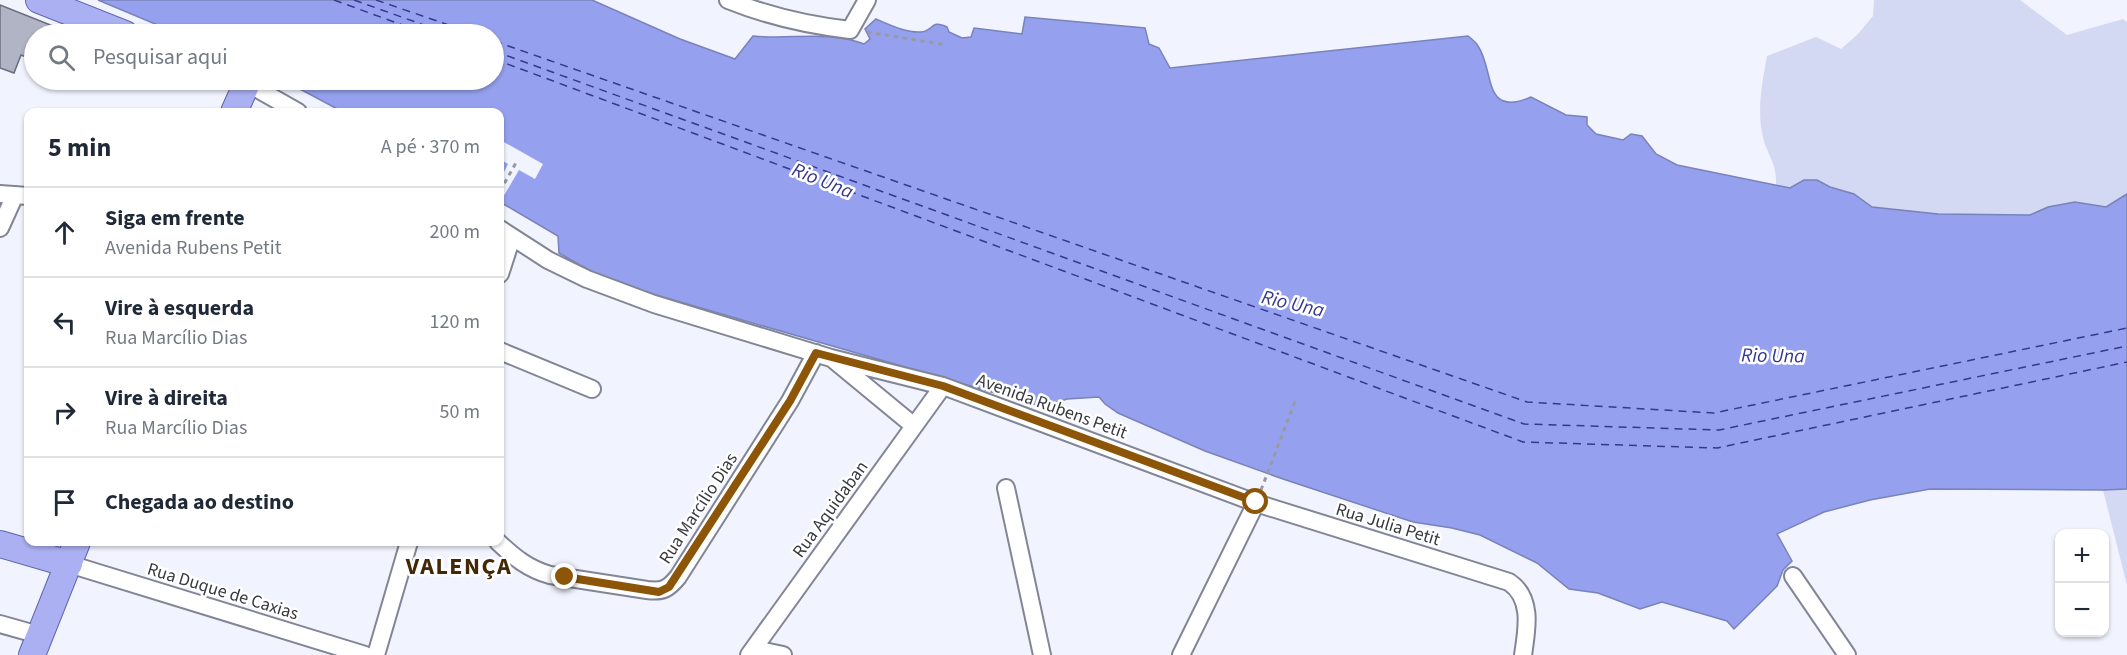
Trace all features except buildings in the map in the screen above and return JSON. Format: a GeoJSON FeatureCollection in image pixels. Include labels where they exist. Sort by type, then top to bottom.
{"type":"FeatureCollection","features":[{"type":"Feature","properties":{"kind":"main road"},"geometry":{"type":"LineString","coordinates":[[39,0],[100,24]]}},
{"type":"Feature","properties":{"kind":"main road"},"geometry":{"type":"LineString","coordinates":[[235,108],[240,90]]}},
{"type":"Feature","properties":{"kind":"main road"},"geometry":{"type":"LineString","coordinates":[[0,544],[73,553],[36,645]]}},
{"type":"Feature","properties":{"kind":"street"},"geometry":{"type":"LineString","coordinates":[[728,0],[757,12],[791,21],[850,30],[867,0]]}},
{"type":"Feature","properties":{"kind":"street"},"geometry":{"type":"LineString","coordinates":[[258,90],[291,108]]}},
{"type":"Feature","properties":{"kind":"street"},"geometry":{"type":"LineString","coordinates":[[0,228],[15,195]]}},
{"type":"Feature","properties":{"kind":"street","name":"Avenida Rubens Petit"},"geometry":{"type":"LineString","coordinates":[[506,233],[548,260],[588,279],[654,304],[824,355],[943,386],[1256,502]]}},
{"type":"Feature","properties":{"kind":"street"},"geometry":{"type":"LineString","coordinates":[[504,353],[592,389]]}},
{"type":"Feature","properties":{"kind":"street","name":"Avenida Rubens Petit"},"geometry":{"type":"LineString","coordinates":[[824,355],[914,426]]}},
{"type":"Feature","properties":{"kind":"street","name":"Rua Marcílio Dias"},"geometry":{"type":"LineString","coordinates":[[502,546],[520,562],[543,573],[659,592],[666,590],[678,577],[790,401],[824,355]]}},
{"type":"Feature","properties":{"kind":"street","name":"Rua Aquidaban"},"geometry":{"type":"LineString","coordinates":[[752,652],[943,386]]}},
{"type":"Feature","properties":{"kind":"street"},"geometry":{"type":"LineString","coordinates":[[1006,488],[1042,655]]}},
{"type":"Feature","properties":{"kind":"street"},"geometry":{"type":"LineString","coordinates":[[1181,655],[1256,502]]}},
{"type":"Feature","properties":{"kind":"street","name":"Rua Julia Petit"},"geometry":{"type":"LineString","coordinates":[[1256,502],[1509,582],[1521,592],[1526,606],[1523,655]]}},
{"type":"Feature","properties":{"kind":"street"},"geometry":{"type":"LineString","coordinates":[[376,655],[408,546]]}},
{"type":"Feature","properties":{"kind":"street","name":"Rua Duque de Caxias"},"geometry":{"type":"LineString","coordinates":[[73,553],[365,655]]}},
{"type":"Feature","properties":{"kind":"street"},"geometry":{"type":"LineString","coordinates":[[1794,576],[1846,655]]}},
{"type":"Feature","properties":{"kind":"street"},"geometry":{"type":"LineString","coordinates":[[0,624],[36,645]]}},
{"type":"Feature","properties":{"kind":"street"},"geometry":{"type":"LineString","coordinates":[[752,652],[783,655]]}},
{"type":"Feature","properties":{"kind":"path"},"geometry":{"type":"LineString","coordinates":[[850,30],[948,45]]}},
{"type":"Feature","properties":{"kind":"path"},"geometry":{"type":"LineString","coordinates":[[504,184],[517,161]]}},
{"type":"Feature","properties":{"kind":"path"},"geometry":{"type":"LineString","coordinates":[[1256,502],[1296,399]]}},
{"type":"Feature","properties":{"kind":"shaded area"},"geometry":{"type":"Polygon","coordinates":[[[1874,0],[2020,0],[2067,35],[2123,19],[2127,22],[2127,194],[2106,207],[2075,202],[2048,207],[2030,215],[1938,214],[1872,207],[1854,194],[1830,187],[1817,180],[1804,180],[1790,188],[1776,186],[1774,167],[1764,141],[1760,120],[1767,56],[1816,37],[1841,49],[1873,16],[1874,0]]]}},
{"type":"Feature","properties":{"kind":"shaded area"},"geometry":{"type":"Polygon","coordinates":[[[2127,489],[2127,585],[2103,490],[2127,489]]]}},
{"type":"Feature","properties":{"kind":"water","name":"Rio Una"},"geometry":{"type":"Polygon","coordinates":[[[98,0],[592,0],[680,39],[735,59],[753,36],[837,37],[864,44],[870,39],[865,29],[876,19],[915,32],[925,31],[938,24],[947,27],[949,32],[962,38],[971,37],[974,28],[1022,34],[1025,17],[1145,28],[1149,44],[1159,48],[1170,68],[1468,36],[1476,43],[1483,56],[1497,97],[1504,101],[1515,102],[1531,97],[1566,115],[1587,117],[1587,125],[1596,134],[1623,140],[1631,134],[1642,136],[1656,154],[1677,165],[1790,188],[1804,180],[1817,180],[1830,187],[1854,194],[1872,207],[1938,214],[2030,215],[2048,207],[2075,202],[2106,207],[2127,194],[2127,489],[1930,489],[1870,500],[1824,512],[1777,534],[1792,561],[1783,570],[1777,586],[1734,629],[1727,621],[1662,602],[1640,609],[1598,593],[1569,589],[1537,563],[1480,535],[1413,522],[1205,451],[1118,413],[1099,397],[1067,399],[1043,407],[608,281],[559,253],[558,236],[504,204],[504,108],[336,108],[302,90],[504,90],[504,24],[155,24],[98,0]]]}},
{"type":"Feature","properties":{"kind":"pier"},"geometry":{"type":"Polygon","coordinates":[[[504,142],[543,164],[535,179],[519,170],[504,196],[504,172],[508,164],[504,162],[504,142]]]}},
{"type":"Feature","properties":{"kind":"ferry route"},"geometry":{"type":"LineString","coordinates":[[334,0],[400,24]]}},
{"type":"Feature","properties":{"kind":"ferry route"},"geometry":{"type":"LineString","coordinates":[[354,0],[421,24]]}},
{"type":"Feature","properties":{"kind":"ferry route"},"geometry":{"type":"LineString","coordinates":[[376,0],[446,24]]}},
{"type":"Feature","properties":{"kind":"ferry route"},"geometry":{"type":"LineString","coordinates":[[504,44],[1527,402],[1714,413],[2127,328]]}},
{"type":"Feature","properties":{"kind":"ferry route"},"geometry":{"type":"LineString","coordinates":[[504,55],[1524,424],[1719,430],[2127,346]]}},
{"type":"Feature","properties":{"kind":"ferry route"},"geometry":{"type":"LineString","coordinates":[[504,63],[1523,442],[1717,448],[2127,362]]}},
{"type":"Feature","properties":{"kind":"district","name":"VALENÇA"},"geometry":{"type":"Point","coordinates":[459,566]}},
{"type":"Feature","properties":{"kind":"route"},"geometry":{"type":"LineString","coordinates":[[565,577],[659,592],[666,590],[678,577],[790,401],[816,353],[943,386],[1256,502]]}}]}
